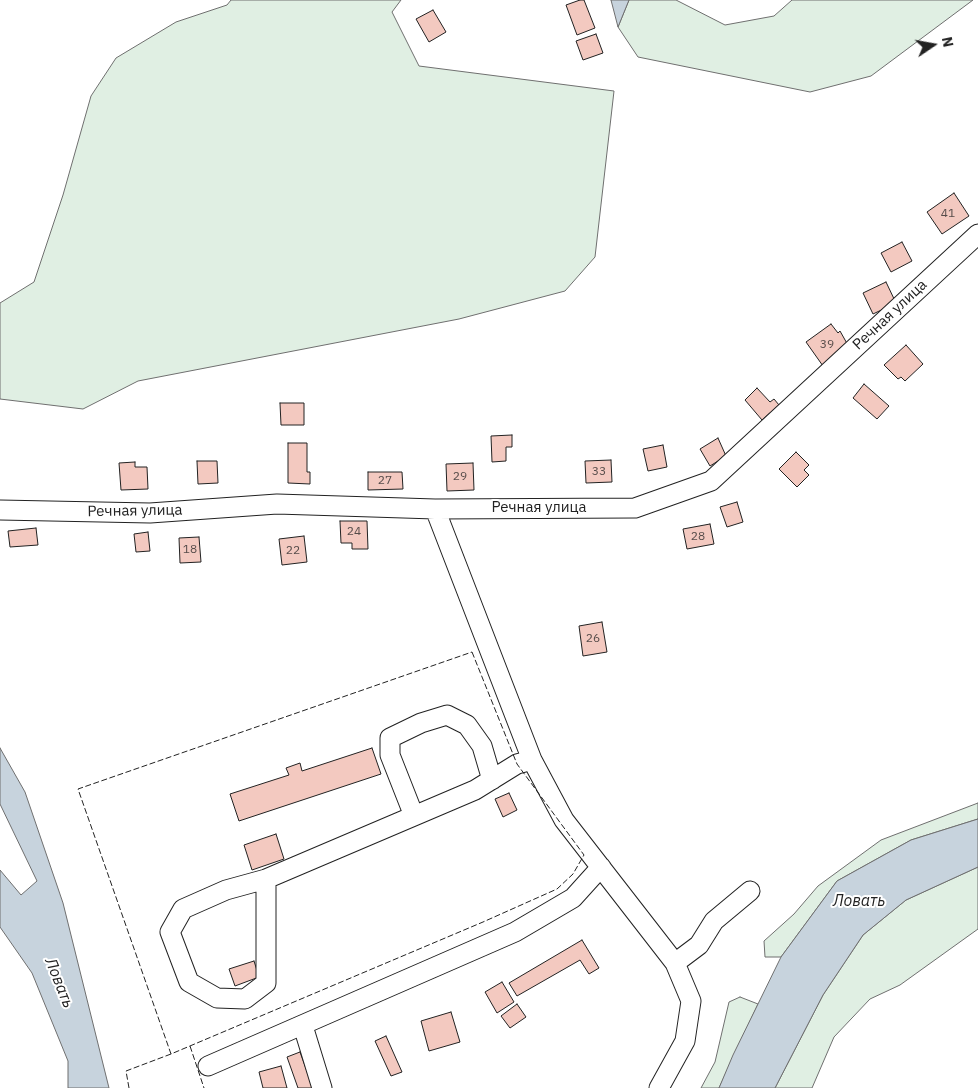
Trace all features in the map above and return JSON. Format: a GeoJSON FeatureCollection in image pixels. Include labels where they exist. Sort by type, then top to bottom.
{"type":"FeatureCollection","features":[{"type":"Feature","properties":{"kind":"street","name":"Речная улица"},"geometry":{"type":"LineString","coordinates":[[0,510],[150,513],[277,504],[435,509],[635,508],[711,481],[978,234]]}},
{"type":"Feature","properties":{"kind":"street"},"geometry":{"type":"LineString","coordinates":[[435,509],[532,760],[564,820],[675,962],[691,1001],[685,1041],[659,1088]]}},
{"type":"Feature","properties":{"kind":"street"},"geometry":{"type":"LineString","coordinates":[[414,816],[390,755],[390,738],[421,723],[447,715],[467,725],[482,746],[492,780]]}},
{"type":"Feature","properties":{"kind":"street"},"geometry":{"type":"LineString","coordinates":[[266,879],[266,983],[245,999],[217,998],[189,982],[170,932],[183,909],[226,890],[266,879],[475,790],[517,764],[532,760]]}},
{"type":"Feature","properties":{"kind":"street"},"geometry":{"type":"LineString","coordinates":[[208,1066],[515,932],[573,898],[601,867]]}},
{"type":"Feature","properties":{"kind":"street"},"geometry":{"type":"LineString","coordinates":[[675,962],[699,945],[714,921],[750,891]]}},
{"type":"Feature","properties":{"kind":"street"},"geometry":{"type":"LineString","coordinates":[[303,1026],[322,1088]]}},
{"type":"Feature","properties":{"kind":"green space"},"geometry":{"type":"Polygon","coordinates":[[[231,0],[401,0],[392,12],[419,66],[614,91],[595,257],[565,291],[459,319],[138,381],[83,409],[0,399],[0,303],[34,282],[63,195],[91,96],[116,58],[176,22],[227,5],[231,0]]]}},
{"type":"Feature","properties":{"kind":"green space"},"geometry":{"type":"Polygon","coordinates":[[[629,0],[676,0],[725,25],[774,16],[792,0],[973,0],[871,76],[810,92],[638,57],[618,27],[629,0]]]}},
{"type":"Feature","properties":{"kind":"green space"},"geometry":{"type":"Polygon","coordinates":[[[978,803],[978,819],[911,840],[837,881],[781,957],[765,957],[764,941],[794,914],[818,886],[881,840],[978,803]]]}},
{"type":"Feature","properties":{"kind":"green space"},"geometry":{"type":"Polygon","coordinates":[[[978,867],[978,929],[900,985],[870,999],[834,1037],[812,1088],[775,1088],[823,995],[863,935],[906,900],[978,867]]]}},
{"type":"Feature","properties":{"kind":"green space"},"geometry":{"type":"Polygon","coordinates":[[[740,997],[758,1004],[719,1088],[701,1088],[715,1062],[729,1002],[740,997]]]}},
{"type":"Feature","properties":{"kind":"water"},"geometry":{"type":"Polygon","coordinates":[[[611,0],[629,0],[618,27],[611,0]]]}},
{"type":"Feature","properties":{"kind":"water","name":"Ловать"},"geometry":{"type":"Polygon","coordinates":[[[0,748],[25,792],[63,903],[109,1088],[68,1088],[68,1061],[32,973],[0,927],[0,870],[21,895],[37,881],[0,804],[0,748]]]}},
{"type":"Feature","properties":{"kind":"water","name":"Ловать"},"geometry":{"type":"Polygon","coordinates":[[[978,819],[978,867],[906,900],[863,935],[823,995],[775,1088],[719,1088],[781,957],[837,881],[911,840],[978,819]]]}},
{"type":"Feature","properties":{"kind":"building"},"geometry":{"type":"Polygon","coordinates":[[[584,0],[595,28],[577,35],[566,5],[584,0]]]}},
{"type":"Feature","properties":{"kind":"building"},"geometry":{"type":"Polygon","coordinates":[[[433,10],[446,32],[429,42],[416,19],[433,10]]]}},
{"type":"Feature","properties":{"kind":"building"},"geometry":{"type":"Polygon","coordinates":[[[596,34],[603,53],[583,60],[576,41],[596,34]]]}},
{"type":"Feature","properties":{"kind":"building"},"geometry":{"type":"Polygon","coordinates":[[[954,193],[969,216],[942,234],[927,212],[954,193]]]}},
{"type":"Feature","properties":{"kind":"building"},"geometry":{"type":"Polygon","coordinates":[[[902,242],[912,261],[891,272],[881,253],[902,242]]]}},
{"type":"Feature","properties":{"kind":"building"},"geometry":{"type":"Polygon","coordinates":[[[886,282],[896,303],[873,314],[863,293],[886,282]]]}},
{"type":"Feature","properties":{"kind":"building"},"geometry":{"type":"Polygon","coordinates":[[[831,324],[838,333],[840,331],[849,347],[823,366],[806,342],[831,324]]]}},
{"type":"Feature","properties":{"kind":"building"},"geometry":{"type":"Polygon","coordinates":[[[906,345],[923,364],[905,381],[901,377],[898,379],[884,365],[906,345]]]}},
{"type":"Feature","properties":{"kind":"building"},"geometry":{"type":"Polygon","coordinates":[[[864,384],[889,406],[877,419],[853,398],[864,384]]]}},
{"type":"Feature","properties":{"kind":"building"},"geometry":{"type":"Polygon","coordinates":[[[757,388],[770,402],[774,399],[779,405],[762,420],[745,400],[757,388]]]}},
{"type":"Feature","properties":{"kind":"building"},"geometry":{"type":"Polygon","coordinates":[[[280,403],[304,403],[304,425],[281,425],[280,403]]]}},
{"type":"Feature","properties":{"kind":"building"},"geometry":{"type":"Polygon","coordinates":[[[512,435],[512,447],[506,447],[506,461],[492,462],[491,436],[512,435]]]}},
{"type":"Feature","properties":{"kind":"building"},"geometry":{"type":"Polygon","coordinates":[[[718,438],[726,456],[710,466],[700,449],[718,438]]]}},
{"type":"Feature","properties":{"kind":"building"},"geometry":{"type":"Polygon","coordinates":[[[288,443],[307,443],[307,472],[310,472],[310,484],[288,483],[288,443]]]}},
{"type":"Feature","properties":{"kind":"building"},"geometry":{"type":"Polygon","coordinates":[[[663,445],[667,467],[648,471],[643,449],[663,445]]]}},
{"type":"Feature","properties":{"kind":"building"},"geometry":{"type":"Polygon","coordinates":[[[796,452],[809,465],[804,470],[809,475],[797,487],[779,469],[796,452]]]}},
{"type":"Feature","properties":{"kind":"building"},"geometry":{"type":"Polygon","coordinates":[[[611,460],[612,482],[586,483],[585,461],[611,460]]]}},
{"type":"Feature","properties":{"kind":"building"},"geometry":{"type":"Polygon","coordinates":[[[197,461],[217,461],[218,483],[198,484],[197,461]]]}},
{"type":"Feature","properties":{"kind":"building"},"geometry":{"type":"Polygon","coordinates":[[[135,462],[135,467],[147,467],[148,489],[121,490],[119,463],[135,462]]]}},
{"type":"Feature","properties":{"kind":"building"},"geometry":{"type":"Polygon","coordinates":[[[473,463],[474,490],[447,491],[446,464],[473,463]]]}},
{"type":"Feature","properties":{"kind":"building"},"geometry":{"type":"Polygon","coordinates":[[[368,472],[402,472],[403,489],[368,490],[368,472]]]}},
{"type":"Feature","properties":{"kind":"building"},"geometry":{"type":"Polygon","coordinates":[[[737,502],[743,522],[727,527],[720,507],[737,502]]]}},
{"type":"Feature","properties":{"kind":"building"},"geometry":{"type":"Polygon","coordinates":[[[340,521],[367,521],[368,549],[352,549],[352,543],[341,543],[340,521]]]}},
{"type":"Feature","properties":{"kind":"building"},"geometry":{"type":"Polygon","coordinates":[[[710,524],[714,544],[687,549],[683,529],[710,524]]]}},
{"type":"Feature","properties":{"kind":"building"},"geometry":{"type":"Polygon","coordinates":[[[36,528],[38,545],[10,547],[8,531],[36,528]]]}},
{"type":"Feature","properties":{"kind":"building"},"geometry":{"type":"Polygon","coordinates":[[[148,532],[150,551],[136,552],[134,534],[148,532]]]}},
{"type":"Feature","properties":{"kind":"building"},"geometry":{"type":"Polygon","coordinates":[[[304,536],[307,562],[282,565],[279,539],[304,536]]]}},
{"type":"Feature","properties":{"kind":"building"},"geometry":{"type":"Polygon","coordinates":[[[199,537],[201,562],[180,563],[179,538],[199,537]]]}},
{"type":"Feature","properties":{"kind":"building"},"geometry":{"type":"Polygon","coordinates":[[[602,622],[607,652],[583,656],[579,626],[602,622]]]}},
{"type":"Feature","properties":{"kind":"building"},"geometry":{"type":"Polygon","coordinates":[[[372,748],[381,774],[239,821],[230,794],[289,775],[286,768],[300,763],[302,771],[372,748]]]}},
{"type":"Feature","properties":{"kind":"building"},"geometry":{"type":"Polygon","coordinates":[[[509,793],[517,810],[503,817],[495,799],[509,793]]]}},
{"type":"Feature","properties":{"kind":"building"},"geometry":{"type":"Polygon","coordinates":[[[276,834],[284,859],[252,870],[244,845],[276,834]]]}},
{"type":"Feature","properties":{"kind":"building"},"geometry":{"type":"Polygon","coordinates":[[[582,940],[599,968],[589,974],[580,960],[517,996],[509,983],[582,940]]]}},
{"type":"Feature","properties":{"kind":"building"},"geometry":{"type":"Polygon","coordinates":[[[254,961],[259,977],[235,986],[229,969],[254,961]]]}},
{"type":"Feature","properties":{"kind":"building"},"geometry":{"type":"Polygon","coordinates":[[[502,982],[514,1002],[497,1013],[485,992],[502,982]]]}},
{"type":"Feature","properties":{"kind":"building"},"geometry":{"type":"Polygon","coordinates":[[[517,1004],[526,1017],[510,1028],[501,1016],[517,1004]]]}},
{"type":"Feature","properties":{"kind":"building"},"geometry":{"type":"Polygon","coordinates":[[[451,1012],[460,1042],[429,1051],[421,1021],[451,1012]]]}},
{"type":"Feature","properties":{"kind":"building"},"geometry":{"type":"Polygon","coordinates":[[[386,1036],[402,1072],[391,1076],[375,1041],[386,1036]]]}},
{"type":"Feature","properties":{"kind":"building"},"geometry":{"type":"Polygon","coordinates":[[[300,1052],[313,1088],[298,1088],[287,1057],[300,1052]]]}},
{"type":"Feature","properties":{"kind":"building"},"geometry":{"type":"Polygon","coordinates":[[[281,1066],[287,1088],[263,1088],[259,1072],[281,1066]]]}},
{"type":"Feature","properties":{"kind":"fence"},"geometry":{"type":"LineString","coordinates":[[472,652],[517,764],[584,855],[573,874],[557,889],[171,1054],[78,789],[472,652]]}},
{"type":"Feature","properties":{"kind":"fence"},"geometry":{"type":"LineString","coordinates":[[190,1046],[204,1088]]}},
{"type":"Feature","properties":{"kind":"fence"},"geometry":{"type":"LineString","coordinates":[[129,1088],[126,1071],[171,1054]]}}]}
